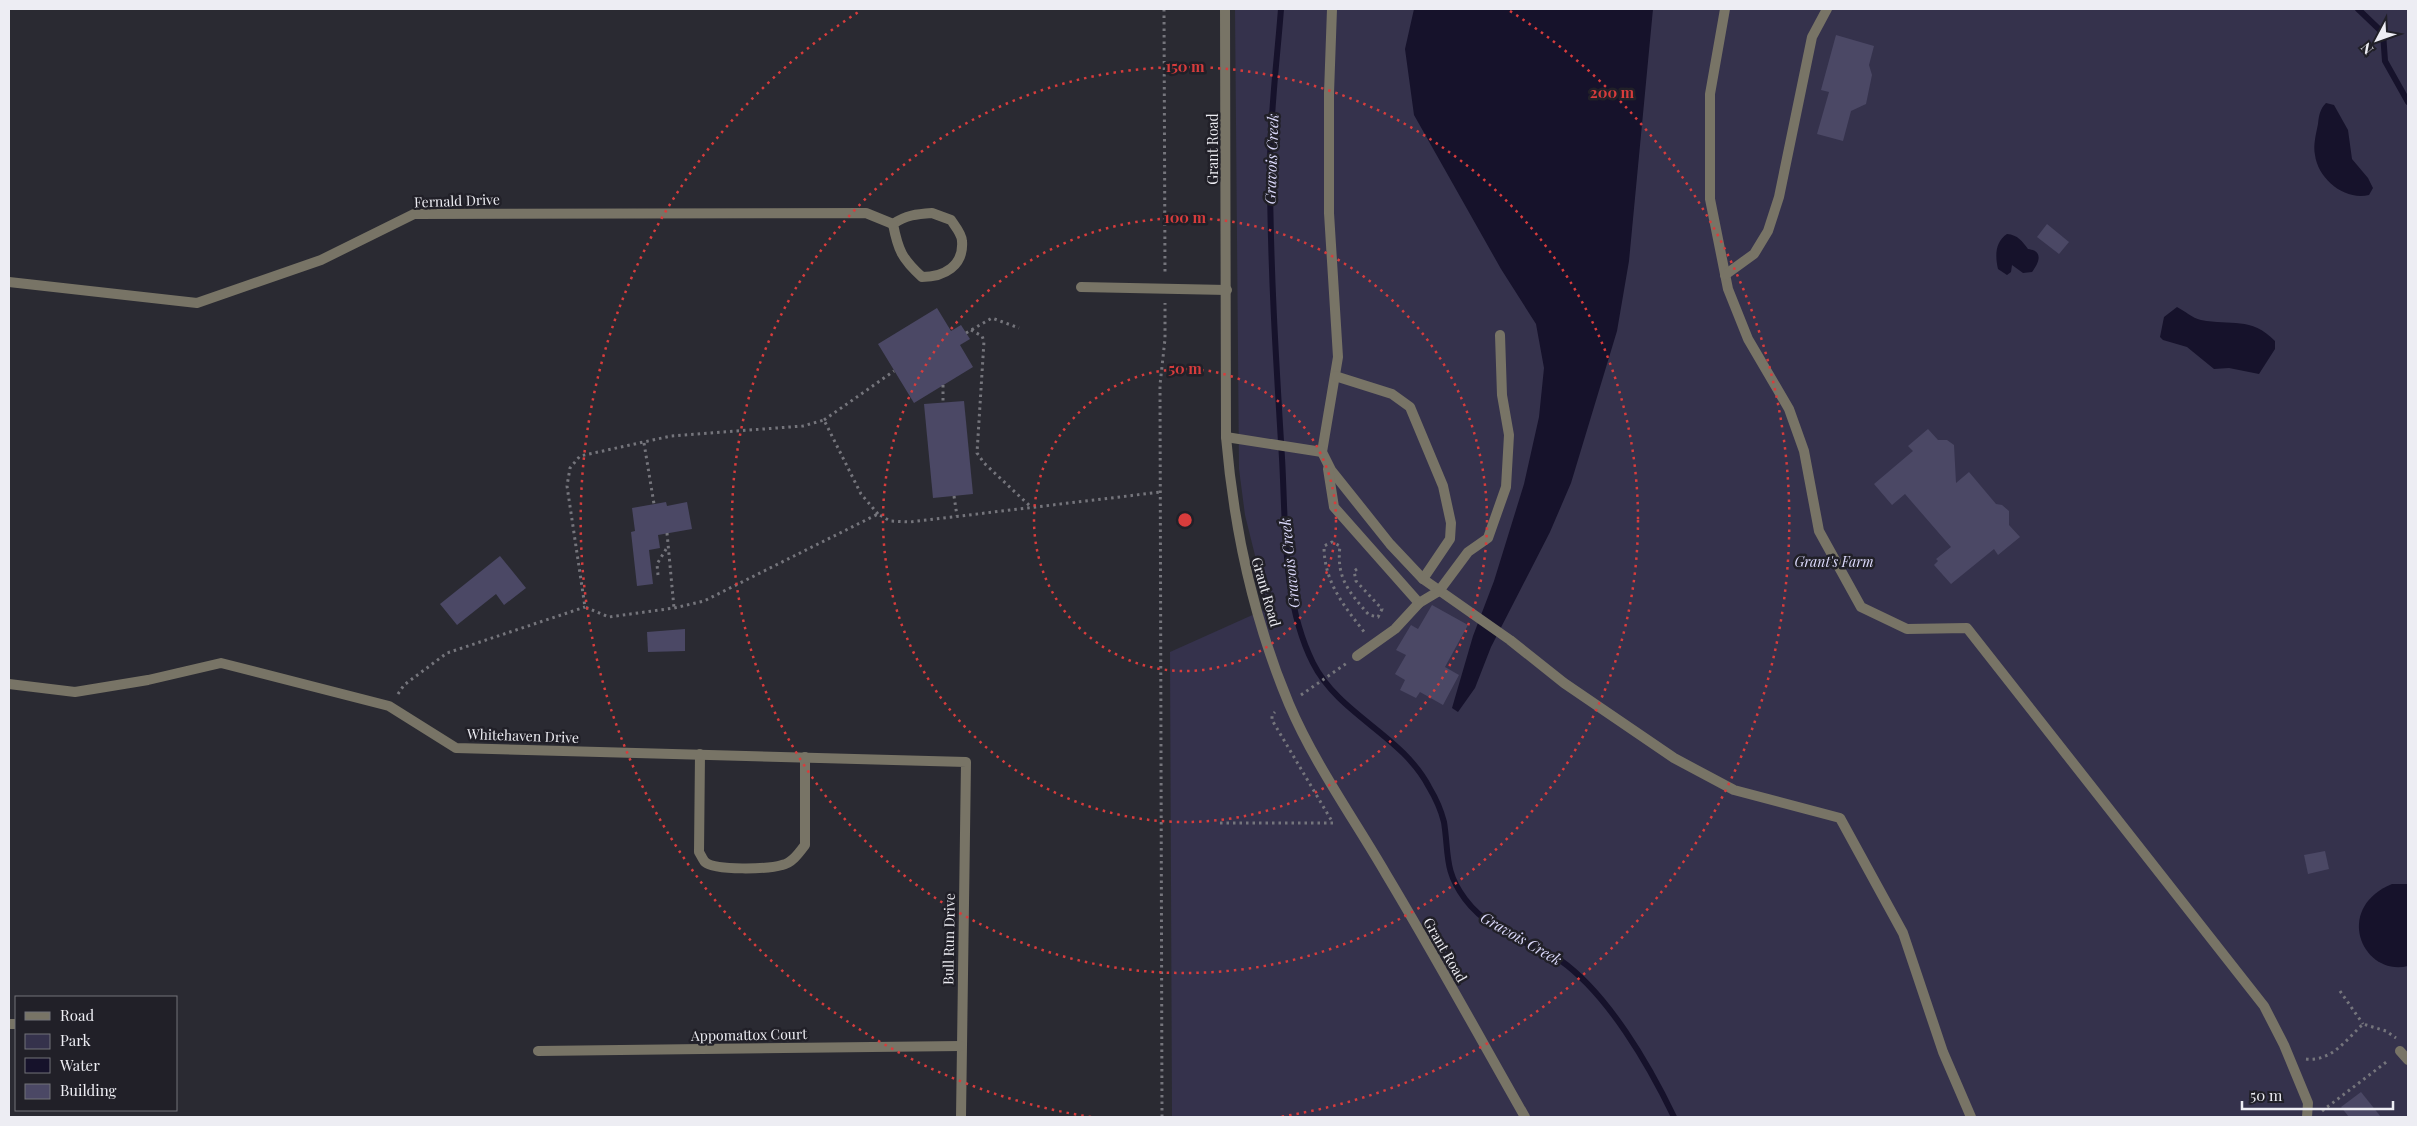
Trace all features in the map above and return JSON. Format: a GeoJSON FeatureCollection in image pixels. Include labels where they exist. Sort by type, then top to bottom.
{"type":"FeatureCollection","features":[{"type":"Feature","properties":{"kind":"street","name":"Grant Road"},"geometry":{"type":"LineString","coordinates":[[1225,9],[1226,437],[1229,479],[1242,560],[1270,654],[1289,703],[1308,742],[1396,890],[1525,1117]]}},
{"type":"Feature","properties":{"kind":"street"},"geometry":{"type":"LineString","coordinates":[[1332,9],[1329,93],[1329,213],[1338,357],[1322,452],[1328,463],[1346,491],[1390,544],[1423,579],[1510,640],[1564,682],[1674,758],[1734,790],[1840,818],[1903,933],[1943,1052],[1971,1117]]}},
{"type":"Feature","properties":{"kind":"street"},"geometry":{"type":"LineString","coordinates":[[1725,9],[1710,94],[1710,199],[1728,289],[1748,339],[1789,410],[1804,451],[1819,531],[1862,607],[1906,628],[1967,628],[2264,1006],[2289,1056],[2308,1103],[2307,1117]]}},
{"type":"Feature","properties":{"kind":"street"},"geometry":{"type":"LineString","coordinates":[[1725,275],[1754,254],[1768,231],[1779,197],[1812,37],[1827,9]]}},
{"type":"Feature","properties":{"kind":"street","name":"Fernald Drive"},"geometry":{"type":"LineString","coordinates":[[9,282],[197,303],[322,260],[414,214],[866,213],[893,224]]}},
{"type":"Feature","properties":{"kind":"street"},"geometry":{"type":"LineString","coordinates":[[932,213],[951,220],[962,239],[960,256],[953,269],[936,277],[922,277],[906,262],[898,248],[893,224],[901,218],[914,214],[932,213]]}},
{"type":"Feature","properties":{"kind":"street"},"geometry":{"type":"LineString","coordinates":[[1081,288],[1227,290]]}},
{"type":"Feature","properties":{"kind":"street"},"geometry":{"type":"LineString","coordinates":[[1357,656],[1395,628],[1419,603],[1439,590],[1468,552],[1488,538],[1506,487],[1509,436],[1502,395],[1500,335]]}},
{"type":"Feature","properties":{"kind":"street"},"geometry":{"type":"LineString","coordinates":[[1335,376],[1392,394],[1410,407],[1443,486],[1451,523],[1450,539],[1423,579]]}},
{"type":"Feature","properties":{"kind":"street"},"geometry":{"type":"LineString","coordinates":[[1226,437],[1322,452]]}},
{"type":"Feature","properties":{"kind":"street"},"geometry":{"type":"LineString","coordinates":[[1328,463],[1334,507],[1419,603]]}},
{"type":"Feature","properties":{"kind":"street","name":"Whitehaven Drive"},"geometry":{"type":"LineString","coordinates":[[9,684],[75,692],[148,680],[221,663],[388,706],[456,748],[966,762]]}},
{"type":"Feature","properties":{"kind":"street"},"geometry":{"type":"LineString","coordinates":[[700,754],[699,852],[706,863],[714,866],[748,868],[783,865],[797,857],[805,845],[805,757]]}},
{"type":"Feature","properties":{"kind":"street","name":"Bull Run Drive"},"geometry":{"type":"LineString","coordinates":[[961,1117],[966,762]]}},
{"type":"Feature","properties":{"kind":"street","name":"Appomattox Court"},"geometry":{"type":"LineString","coordinates":[[538,1051],[961,1046]]}},
{"type":"Feature","properties":{"kind":"street"},"geometry":{"type":"LineString","coordinates":[[2400,1046],[2408,1060]]}},
{"type":"Feature","properties":{"kind":"path"},"geometry":{"type":"LineString","coordinates":[[1164,9],[1165,271]]}},
{"type":"Feature","properties":{"kind":"path"},"geometry":{"type":"LineString","coordinates":[[1162,1117],[1160,385],[1165,340],[1165,300]]}},
{"type":"Feature","properties":{"kind":"path"},"geometry":{"type":"LineString","coordinates":[[966,333],[992,318],[1019,328]]}},
{"type":"Feature","properties":{"kind":"path"},"geometry":{"type":"LineString","coordinates":[[972,330],[982,336],[984,341],[977,453],[984,463],[1032,507]]}},
{"type":"Feature","properties":{"kind":"path"},"geometry":{"type":"LineString","coordinates":[[585,607],[567,486],[570,468],[580,456],[671,436],[803,426],[824,420],[894,371]]}},
{"type":"Feature","properties":{"kind":"path"},"geometry":{"type":"LineString","coordinates":[[943,385],[943,403]]}},
{"type":"Feature","properties":{"kind":"path"},"geometry":{"type":"LineString","coordinates":[[824,420],[860,494],[878,514],[890,521],[910,522],[1161,492]]}},
{"type":"Feature","properties":{"kind":"path"},"geometry":{"type":"LineString","coordinates":[[644,443],[654,504]]}},
{"type":"Feature","properties":{"kind":"path"},"geometry":{"type":"LineString","coordinates":[[954,496],[956,516]]}},
{"type":"Feature","properties":{"kind":"path"},"geometry":{"type":"LineString","coordinates":[[388,706],[404,685],[448,653],[585,607],[609,617],[674,608],[704,601],[878,514]]}},
{"type":"Feature","properties":{"kind":"path"},"geometry":{"type":"LineString","coordinates":[[667,533],[674,608]]}},
{"type":"Feature","properties":{"kind":"path"},"geometry":{"type":"LineString","coordinates":[[1357,569],[1354,571],[1356,581],[1382,609],[1378,617],[1369,615],[1343,582],[1338,563],[1340,546],[1332,542],[1324,546],[1327,576],[1338,598],[1373,643]]}},
{"type":"Feature","properties":{"kind":"path"},"geometry":{"type":"LineString","coordinates":[[658,575],[657,564],[668,545]]}},
{"type":"Feature","properties":{"kind":"path"},"geometry":{"type":"LineString","coordinates":[[1305,692],[1357,656]]}},
{"type":"Feature","properties":{"kind":"path"},"geometry":{"type":"LineString","coordinates":[[1220,824],[1332,823],[1272,720],[1272,715],[1275,712]]}},
{"type":"Feature","properties":{"kind":"path"},"geometry":{"type":"LineString","coordinates":[[2314,1117],[2400,1046],[2386,1031],[2363,1024],[2340,991]]}},
{"type":"Feature","properties":{"kind":"path"},"geometry":{"type":"LineString","coordinates":[[2289,1056],[2315,1060],[2330,1055],[2363,1024]]}},
{"type":"Feature","properties":{"kind":"green space","name":"Grant's Farm"},"geometry":{"type":"Polygon","coordinates":[[[1235,9],[2408,9],[2408,1117],[1172,1117],[1170,652],[1268,608],[1245,515],[1239,469],[1235,9]]]}},
{"type":"Feature","properties":{"kind":"water"},"geometry":{"type":"Polygon","coordinates":[[[1414,9],[1653,9],[1629,261],[1617,331],[1571,483],[1550,532],[1491,647],[1475,688],[1458,712],[1452,708],[1473,636],[1494,581],[1524,484],[1539,417],[1544,368],[1536,324],[1501,269],[1414,115],[1405,49],[1414,9]]]}},
{"type":"Feature","properties":{"kind":"water"},"geometry":{"type":"Polygon","coordinates":[[[2326,103],[2334,105],[2348,130],[2352,159],[2368,178],[2373,188],[2369,195],[2351,195],[2342,191],[2327,180],[2317,164],[2314,151],[2315,140],[2320,112],[2326,103]]]}},
{"type":"Feature","properties":{"kind":"water"},"geometry":{"type":"Polygon","coordinates":[[[2007,234],[2017,237],[2028,249],[2033,250],[2038,255],[2037,265],[2032,272],[2023,273],[2012,265],[2011,272],[2007,275],[1998,269],[1996,259],[1998,245],[2007,234]]]}},
{"type":"Feature","properties":{"kind":"water"},"geometry":{"type":"Polygon","coordinates":[[[2177,307],[2201,320],[2240,323],[2258,328],[2275,341],[2275,349],[2259,374],[2229,368],[2214,369],[2187,347],[2163,340],[2160,337],[2164,317],[2177,307]]]}},
{"type":"Feature","properties":{"kind":"water"},"geometry":{"type":"Polygon","coordinates":[[[2392,884],[2408,884],[2408,966],[2392,967],[2378,961],[2367,951],[2361,938],[2359,923],[2363,908],[2374,895],[2392,884]]]}},
{"type":"Feature","properties":{"kind":"building"},"geometry":{"type":"Polygon","coordinates":[[[1836,35],[1874,46],[1869,65],[1872,75],[1866,104],[1851,111],[1843,141],[1817,134],[1829,92],[1821,90],[1836,35]]]}},
{"type":"Feature","properties":{"kind":"building"},"geometry":{"type":"Polygon","coordinates":[[[2047,224],[2069,242],[2059,254],[2037,237],[2047,224]]]}},
{"type":"Feature","properties":{"kind":"building"},"geometry":{"type":"Polygon","coordinates":[[[937,308],[951,331],[961,325],[970,339],[960,345],[973,367],[914,403],[878,344],[937,308]]]}},
{"type":"Feature","properties":{"kind":"building"},"geometry":{"type":"Polygon","coordinates":[[[964,401],[973,494],[933,498],[924,404],[964,401]]]}},
{"type":"Feature","properties":{"kind":"building"},"geometry":{"type":"Polygon","coordinates":[[[1928,429],[1938,440],[1947,440],[1954,445],[1956,483],[1969,472],[1996,504],[2002,505],[2009,511],[2009,525],[2020,537],[1998,555],[1994,549],[1951,584],[1934,565],[1938,561],[1936,559],[1951,547],[1905,494],[1892,505],[1874,484],[1913,451],[1908,446],[1928,429]]]}},
{"type":"Feature","properties":{"kind":"building"},"geometry":{"type":"Polygon","coordinates":[[[666,502],[667,506],[687,502],[692,529],[658,535],[660,548],[649,550],[653,584],[637,586],[631,532],[635,531],[632,508],[666,502]]]}},
{"type":"Feature","properties":{"kind":"building"},"geometry":{"type":"Polygon","coordinates":[[[500,556],[526,588],[504,605],[496,594],[457,625],[440,604],[500,556]]]}},
{"type":"Feature","properties":{"kind":"building"},"geometry":{"type":"Polygon","coordinates":[[[1432,605],[1468,625],[1445,667],[1459,675],[1443,705],[1420,692],[1416,698],[1400,690],[1405,680],[1395,674],[1406,655],[1396,650],[1411,625],[1418,629],[1432,605]]]}},
{"type":"Feature","properties":{"kind":"building"},"geometry":{"type":"Polygon","coordinates":[[[685,629],[685,651],[648,652],[647,632],[685,629]]]}},
{"type":"Feature","properties":{"kind":"building"},"geometry":{"type":"Polygon","coordinates":[[[2325,851],[2329,869],[2308,874],[2304,855],[2325,851]]]}},
{"type":"Feature","properties":{"kind":"building"},"geometry":{"type":"Polygon","coordinates":[[[2361,1092],[2381,1117],[2349,1117],[2341,1107],[2361,1092]]]}},
{"type":"Feature","properties":{"kind":"waterway","name":"Gravois Creek"},"geometry":{"type":"LineString","coordinates":[[1281,9],[1270,147],[1272,276],[1287,563],[1296,614],[1303,639],[1313,663],[1324,681],[1338,697],[1403,753],[1429,787],[1438,804],[1444,822],[1450,871],[1465,899],[1495,927],[1550,954],[1578,974],[1611,1011],[1626,1032],[1640,1053],[1674,1117]]}},
{"type":"Feature","properties":{"kind":"waterway"},"geometry":{"type":"LineString","coordinates":[[2358,9],[2383,33],[2385,61],[2408,102]]}}]}
